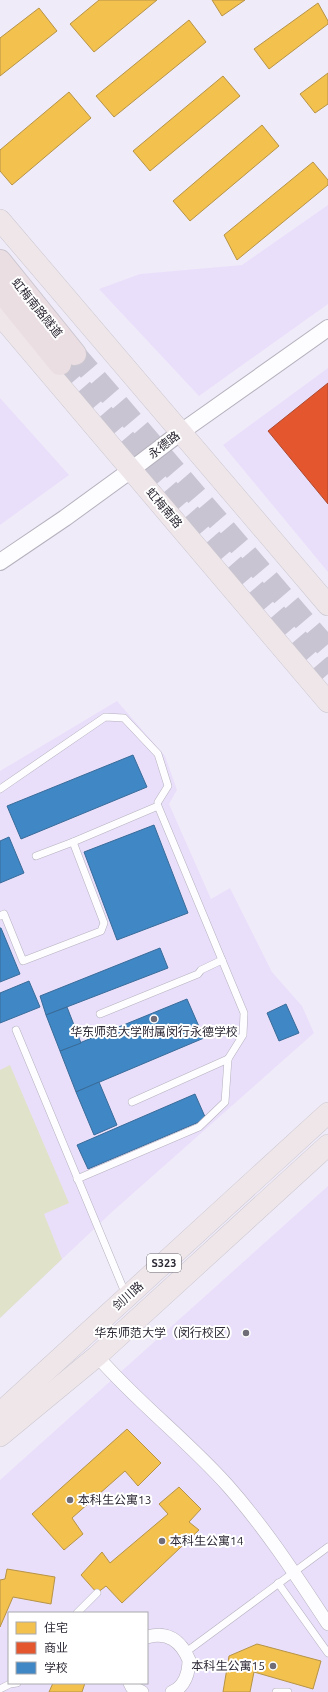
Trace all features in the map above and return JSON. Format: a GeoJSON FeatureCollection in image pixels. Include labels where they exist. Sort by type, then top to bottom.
{"type":"FeatureCollection","features":[{"type":"Feature","properties":{"kind":"highway","name":"虹梅南路隧道"},"geometry":{"type":"LineString","coordinates":[[0,261],[67,359],[0,290]]}},
{"type":"Feature","properties":{"kind":"main road"},"geometry":{"type":"LineString","coordinates":[[0,220],[328,605]]}},
{"type":"Feature","properties":{"kind":"main road","name":"虹梅南路"},"geometry":{"type":"LineString","coordinates":[[0,315],[328,702]]}},
{"type":"Feature","properties":{"kind":"main road","name":"剑川路"},"geometry":{"type":"LineString","coordinates":[[0,1413],[328,1113]]}},
{"type":"Feature","properties":{"kind":"main road","name":"剑川路"},"geometry":{"type":"LineString","coordinates":[[0,1436],[97,1356],[328,1145]]}},
{"type":"Feature","properties":{"kind":"street","name":"永德路"},"geometry":{"type":"LineString","coordinates":[[0,562],[328,328]]}},
{"type":"Feature","properties":{"kind":"street"},"geometry":{"type":"LineString","coordinates":[[97,1356],[138,1399],[228,1486],[293,1571],[328,1624]]}},
{"type":"Feature","properties":{"kind":"street"},"geometry":{"type":"LineString","coordinates":[[148,1637],[154,1635],[168,1637],[178,1642],[186,1652],[189,1660],[186,1679],[174,1692]]}},
{"type":"Feature","properties":{"kind":"lane"},"geometry":{"type":"LineString","coordinates":[[0,789],[105,717],[124,718],[158,754],[168,786],[158,802]]}},
{"type":"Feature","properties":{"kind":"lane"},"geometry":{"type":"LineString","coordinates":[[36,856],[158,806],[244,1013],[243,1035],[228,1059],[225,1102],[199,1127],[78,1179]]}},
{"type":"Feature","properties":{"kind":"lane"},"geometry":{"type":"LineString","coordinates":[[0,916],[4,914],[23,961],[101,931],[104,923],[73,842]]}},
{"type":"Feature","properties":{"kind":"lane"},"geometry":{"type":"LineString","coordinates":[[100,1014],[198,974],[201,970],[222,960]]}},
{"type":"Feature","properties":{"kind":"lane"},"geometry":{"type":"LineString","coordinates":[[16,1030],[127,1296]]}},
{"type":"Feature","properties":{"kind":"lane"},"geometry":{"type":"LineString","coordinates":[[132,1102],[228,1059]]}},
{"type":"Feature","properties":{"kind":"lane"},"geometry":{"type":"LineString","coordinates":[[186,1652],[293,1571],[328,1547]]}},
{"type":"Feature","properties":{"kind":"lane"},"geometry":{"type":"LineString","coordinates":[[278,1583],[328,1653]]}},
{"type":"Feature","properties":{"kind":"lane"},"geometry":{"type":"LineString","coordinates":[[78,1612],[97,1593]]}},
{"type":"Feature","properties":{"kind":"lane"},"geometry":{"type":"LineString","coordinates":[[0,1689],[11,1684]]}},
{"type":"Feature","properties":{"kind":"lane"},"geometry":{"type":"LineString","coordinates":[[276,1692],[288,1692]]}},
{"type":"Feature","properties":{"kind":"shaded area"},"geometry":{"type":"Polygon","coordinates":[[[328,205],[328,304],[199,396],[99,289],[140,274],[242,265],[328,205]]]}},
{"type":"Feature","properties":{"kind":"shaded area"},"geometry":{"type":"Polygon","coordinates":[[[328,368],[328,572],[223,445],[328,368]]]}},
{"type":"Feature","properties":{"kind":"shaded area"},"geometry":{"type":"Polygon","coordinates":[[[0,398],[69,475],[0,525],[0,398]]]}},
{"type":"Feature","properties":{"kind":"shaded area","name":"华东师范大学附属闵行永德学校"},"geometry":{"type":"Polygon","coordinates":[[[117,701],[165,756],[177,790],[169,804],[211,899],[230,888],[272,972],[302,1006],[314,1033],[112,1212],[0,1318],[0,771],[117,701]]]}},
{"type":"Feature","properties":{"kind":"shaded area","name":"华东师范大学（闵行校区）"},"geometry":{"type":"Polygon","coordinates":[[[328,1186],[328,1692],[0,1692],[0,1480],[328,1186]]]}},
{"type":"Feature","properties":{"kind":"green space"},"geometry":{"type":"Polygon","coordinates":[[[10,1065],[69,1203],[44,1214],[62,1259],[0,1318],[0,1070],[10,1065]]]}},
{"type":"Feature","properties":{"kind":"building: 住宅"},"geometry":{"type":"Polygon","coordinates":[[[99,0],[157,0],[94,52],[70,24],[99,0]]]}},
{"type":"Feature","properties":{"kind":"building: 住宅"},"geometry":{"type":"Polygon","coordinates":[[[212,0],[245,0],[222,16],[212,0]]]}},
{"type":"Feature","properties":{"kind":"building: 住宅"},"geometry":{"type":"Polygon","coordinates":[[[318,3],[328,21],[328,24],[269,69],[254,49],[318,3]]]}},
{"type":"Feature","properties":{"kind":"building: 住宅"},"geometry":{"type":"Polygon","coordinates":[[[39,8],[57,31],[0,76],[0,38],[39,8]]]}},
{"type":"Feature","properties":{"kind":"building: 住宅"},"geometry":{"type":"Polygon","coordinates":[[[189,20],[206,42],[114,117],[96,96],[189,20]]]}},
{"type":"Feature","properties":{"kind":"building: 住宅"},"geometry":{"type":"Polygon","coordinates":[[[328,73],[328,104],[315,113],[300,94],[328,73]]]}},
{"type":"Feature","properties":{"kind":"building: 住宅"},"geometry":{"type":"Polygon","coordinates":[[[223,76],[240,96],[150,171],[133,151],[223,76]]]}},
{"type":"Feature","properties":{"kind":"building: 住宅"},"geometry":{"type":"Polygon","coordinates":[[[69,92],[91,118],[12,185],[0,171],[0,150],[69,92]]]}},
{"type":"Feature","properties":{"kind":"building: 住宅"},"geometry":{"type":"Polygon","coordinates":[[[262,125],[279,146],[190,221],[173,201],[262,125]]]}},
{"type":"Feature","properties":{"kind":"building: 住宅"},"geometry":{"type":"Polygon","coordinates":[[[313,162],[328,180],[328,185],[237,260],[224,235],[313,162]]]}},
{"type":"Feature","properties":{"kind":"building: 住宅","name":"本科生公寓13"},"geometry":{"type":"Polygon","coordinates":[[[127,1429],[161,1463],[138,1486],[125,1471],[72,1518],[83,1534],[64,1550],[32,1514],[127,1429]]]}},
{"type":"Feature","properties":{"kind":"building: 住宅","name":"本科生公寓14"},"geometry":{"type":"Polygon","coordinates":[[[179,1487],[201,1509],[189,1522],[199,1530],[122,1603],[106,1586],[97,1593],[81,1575],[102,1552],[110,1563],[168,1514],[159,1504],[179,1487]]]}},
{"type":"Feature","properties":{"kind":"building: 住宅"},"geometry":{"type":"Polygon","coordinates":[[[7,1569],[55,1577],[51,1604],[13,1597],[0,1627],[0,1580],[5,1579],[7,1569]]]}},
{"type":"Feature","properties":{"kind":"building: 住宅","name":"本科生公寓15"},"geometry":{"type":"Polygon","coordinates":[[[257,1644],[321,1661],[313,1689],[254,1672],[250,1692],[223,1692],[229,1656],[257,1644]]]}},
{"type":"Feature","properties":{"kind":"building: 住宅"},"geometry":{"type":"Polygon","coordinates":[[[53,1684],[85,1684],[82,1692],[49,1692],[53,1684]]]}},
{"type":"Feature","properties":{"kind":"building: 商业"},"geometry":{"type":"Polygon","coordinates":[[[328,383],[328,504],[268,431],[328,383]]]}},
{"type":"Feature","properties":{"kind":"building: 学校"},"geometry":{"type":"Polygon","coordinates":[[[133,755],[147,787],[21,839],[7,806],[133,755]]]}},
{"type":"Feature","properties":{"kind":"building: 学校"},"geometry":{"type":"Polygon","coordinates":[[[154,825],[188,913],[117,940],[84,852],[154,825]]]}},
{"type":"Feature","properties":{"kind":"building: 学校"},"geometry":{"type":"Polygon","coordinates":[[[9,837],[24,873],[0,883],[0,841],[9,837]]]}},
{"type":"Feature","properties":{"kind":"building: 学校"},"geometry":{"type":"Polygon","coordinates":[[[0,928],[20,974],[0,982],[0,928]]]}},
{"type":"Feature","properties":{"kind":"building: 学校"},"geometry":{"type":"Polygon","coordinates":[[[160,948],[168,968],[46,1015],[40,996],[160,948]]]}},
{"type":"Feature","properties":{"kind":"building: 学校"},"geometry":{"type":"Polygon","coordinates":[[[29,981],[40,1007],[0,1023],[0,993],[29,981]]]}},
{"type":"Feature","properties":{"kind":"building: 学校"},"geometry":{"type":"Polygon","coordinates":[[[187,999],[204,1038],[76,1092],[60,1051],[187,999]]]}},
{"type":"Feature","properties":{"kind":"building: 学校"},"geometry":{"type":"Polygon","coordinates":[[[286,1004],[299,1033],[279,1041],[267,1013],[286,1004]]]}},
{"type":"Feature","properties":{"kind":"building: 学校"},"geometry":{"type":"Polygon","coordinates":[[[67,1007],[81,1043],[60,1051],[46,1015],[67,1007]]]}},
{"type":"Feature","properties":{"kind":"building: 学校"},"geometry":{"type":"Polygon","coordinates":[[[99,1082],[117,1125],[94,1135],[76,1092],[99,1082]]]}},
{"type":"Feature","properties":{"kind":"building: 学校"},"geometry":{"type":"Polygon","coordinates":[[[195,1094],[206,1119],[88,1169],[77,1145],[195,1094]]]}},
{"type":"Feature","properties":{"kind":"tunnel"},"geometry":{"type":"LineString","coordinates":[[75,354],[328,649]]}},
{"type":"Feature","properties":{"kind":"tunnel"},"geometry":{"type":"LineString","coordinates":[[60,364],[328,674]]}},
{"type":"Feature","properties":{"kind":"place","name":"华东师范大学附属闵行永德学校"},"geometry":{"type":"Point","coordinates":[154,1019]}},
{"type":"Feature","properties":{"kind":"place","name":"华东师范大学（闵行校区）"},"geometry":{"type":"Point","coordinates":[246,1333]}},
{"type":"Feature","properties":{"kind":"place","name":"本科生公寓13"},"geometry":{"type":"Point","coordinates":[70,1500]}},
{"type":"Feature","properties":{"kind":"place","name":"本科生公寓14"},"geometry":{"type":"Point","coordinates":[162,1541]}},
{"type":"Feature","properties":{"kind":"place","name":"本科生公寓15"},"geometry":{"type":"Point","coordinates":[273,1666]}}]}
